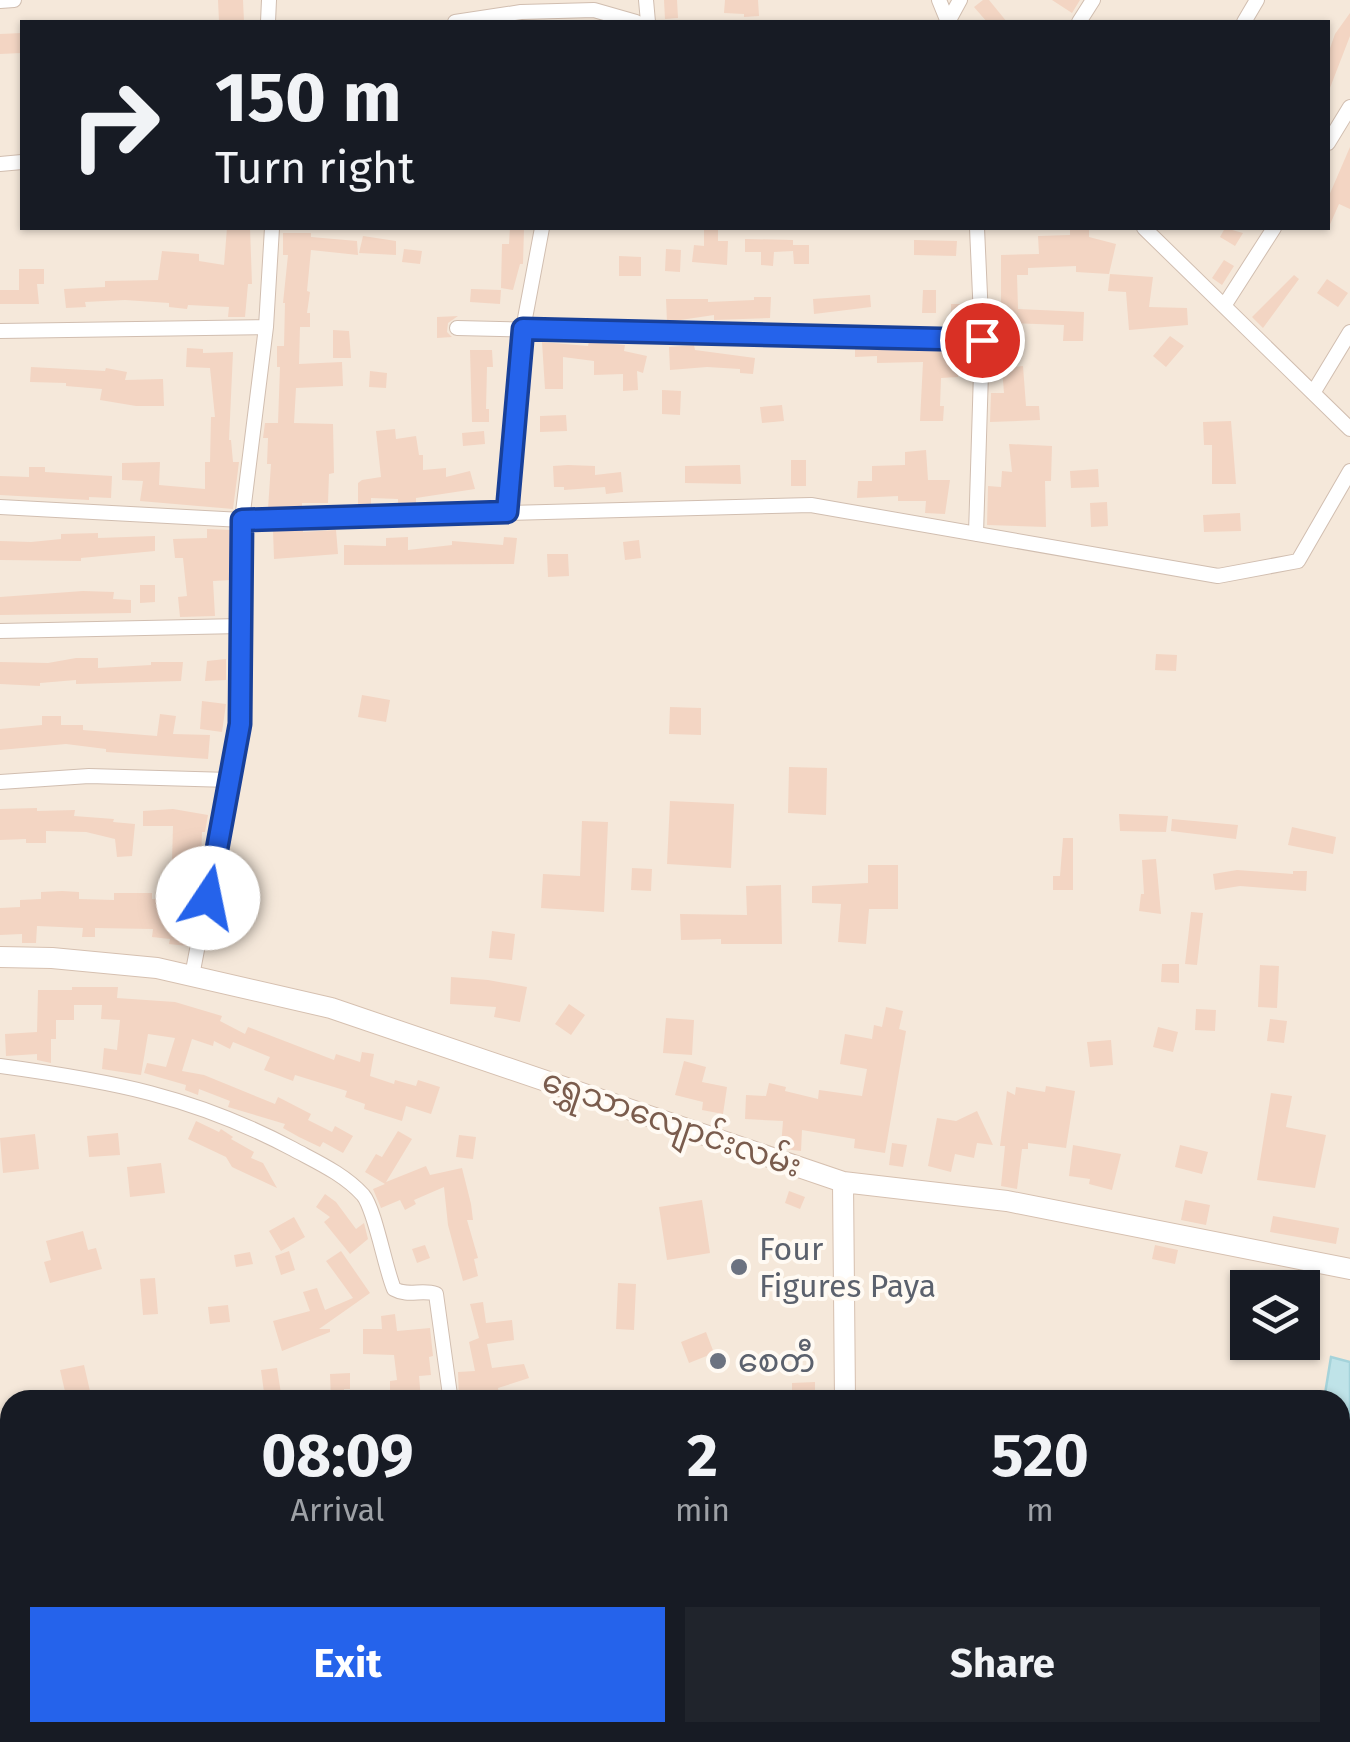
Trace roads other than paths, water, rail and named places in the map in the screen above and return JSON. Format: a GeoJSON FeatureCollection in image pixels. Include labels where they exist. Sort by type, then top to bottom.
{"type":"FeatureCollection","features":[{"type":"Feature","properties":{"kind":"street"},"geometry":{"type":"LineString","coordinates":[[0,2],[14,0]]}},
{"type":"Feature","properties":{"kind":"street"},"geometry":{"type":"LineString","coordinates":[[469,20],[521,12],[594,10],[629,20]]}},
{"type":"Feature","properties":{"kind":"street"},"geometry":{"type":"LineString","coordinates":[[1330,140],[1350,108]]}},
{"type":"Feature","properties":{"kind":"street"},"geometry":{"type":"LineString","coordinates":[[192,976],[240,724],[242,520],[266,327],[272,230]]}},
{"type":"Feature","properties":{"kind":"street"},"geometry":{"type":"LineString","coordinates":[[507,512],[523,329],[542,230]]}},
{"type":"Feature","properties":{"kind":"street"},"geometry":{"type":"LineString","coordinates":[[976,230],[982,340],[976,534]]}},
{"type":"Feature","properties":{"kind":"street"},"geometry":{"type":"LineString","coordinates":[[1146,230],[1350,429]]}},
{"type":"Feature","properties":{"kind":"street"},"geometry":{"type":"LineString","coordinates":[[1224,306],[1273,230]]}},
{"type":"Feature","properties":{"kind":"street"},"geometry":{"type":"LineString","coordinates":[[0,331],[266,327]]}},
{"type":"Feature","properties":{"kind":"street"},"geometry":{"type":"LineString","coordinates":[[457,328],[982,340]]}},
{"type":"Feature","properties":{"kind":"street"},"geometry":{"type":"LineString","coordinates":[[1313,392],[1350,332]]}},
{"type":"Feature","properties":{"kind":"street"},"geometry":{"type":"LineString","coordinates":[[0,507],[242,520],[811,505],[1218,576],[1298,562],[1350,471]]}},
{"type":"Feature","properties":{"kind":"street"},"geometry":{"type":"LineString","coordinates":[[0,631],[241,626]]}},
{"type":"Feature","properties":{"kind":"street"},"geometry":{"type":"LineString","coordinates":[[0,782],[88,776],[230,780]]}},
{"type":"Feature","properties":{"kind":"street","name":"ရွှေသာလျောင်းလမ်း"},"geometry":{"type":"LineString","coordinates":[[0,957],[140,966],[330,1008],[843,1182],[1006,1201],[1350,1269]]}},
{"type":"Feature","properties":{"kind":"street"},"geometry":{"type":"LineString","coordinates":[[0,1066],[89,1078],[180,1099],[246,1124],[331,1170],[365,1197],[394,1289],[402,1294],[436,1294],[449,1390]]}},
{"type":"Feature","properties":{"kind":"street"},"geometry":{"type":"LineString","coordinates":[[843,1182],[845,1390]]}},
{"type":"Feature","properties":{"kind":"water"},"geometry":{"type":"Polygon","coordinates":[[[1331,1357],[1350,1362],[1350,1390],[1326,1390],[1331,1357]]]}},
{"type":"Feature","properties":{"kind":"place","name":"Four Figures Paya"},"geometry":{"type":"Point","coordinates":[739,1267]}},
{"type":"Feature","properties":{"kind":"place","name":"စေတီ"},"geometry":{"type":"Point","coordinates":[718,1361]}}]}
